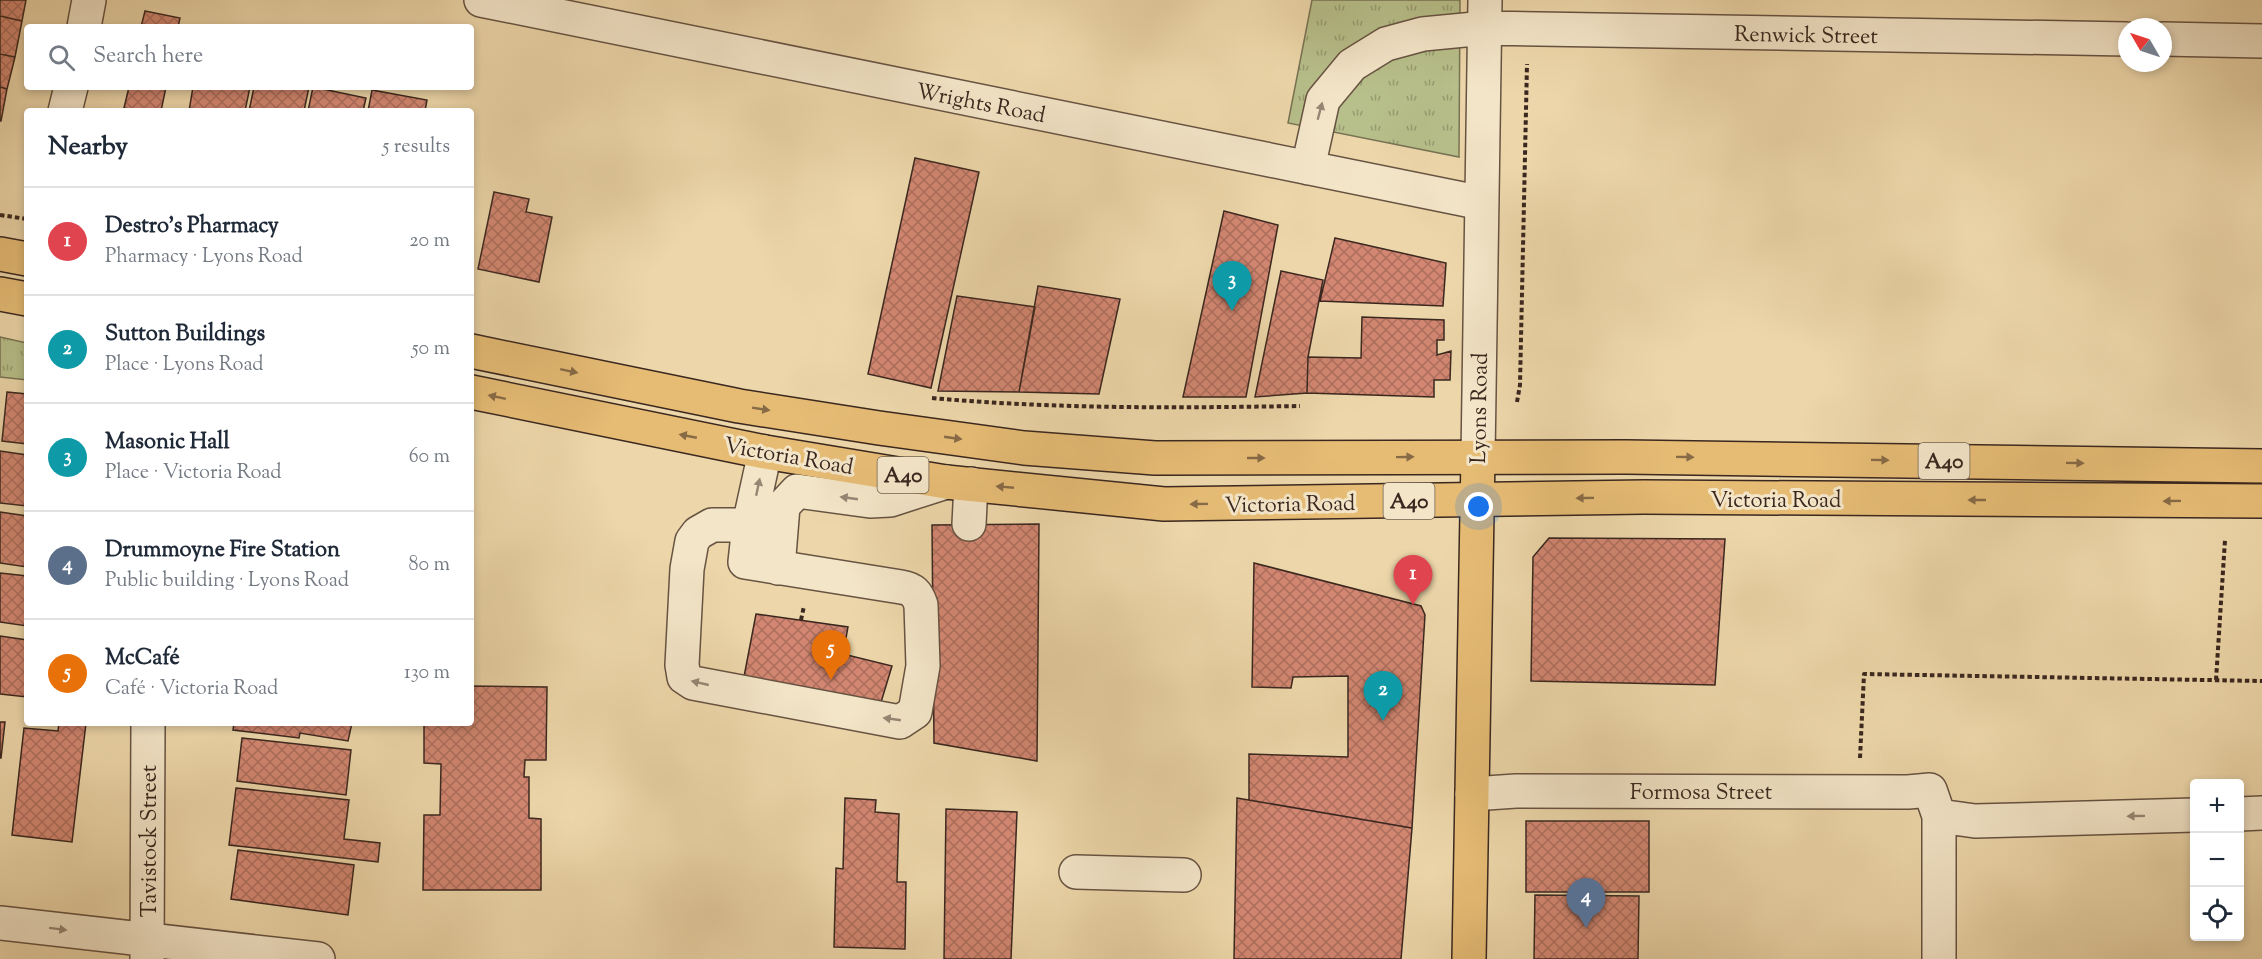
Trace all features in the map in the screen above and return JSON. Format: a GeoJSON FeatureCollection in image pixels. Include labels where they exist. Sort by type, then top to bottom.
{"type":"FeatureCollection","features":[{"type":"Feature","properties":{"kind":"main road"},"geometry":{"type":"LineString","coordinates":[[0,254],[24,258]]}},
{"type":"Feature","properties":{"kind":"main road"},"geometry":{"type":"LineString","coordinates":[[0,294],[24,298]]}},
{"type":"Feature","properties":{"kind":"main road","name":"Victoria Road"},"geometry":{"type":"LineString","coordinates":[[474,352],[739,406],[879,428],[1024,448],[1155,458],[1626,457],[2262,466]]}},
{"type":"Feature","properties":{"kind":"main road","name":"Victoria Road"},"geometry":{"type":"LineString","coordinates":[[474,393],[765,452],[958,483],[1164,504],[1644,497],[2262,501]]}},
{"type":"Feature","properties":{"kind":"main road","name":"Lyons Road"},"geometry":{"type":"LineString","coordinates":[[1469,959],[1478,457]]}},
{"type":"Feature","properties":{"kind":"street"},"geometry":{"type":"LineString","coordinates":[[85,24],[89,0]]}},
{"type":"Feature","properties":{"kind":"street","name":"Wrights Road"},"geometry":{"type":"LineString","coordinates":[[481,0],[1482,203]]}},
{"type":"Feature","properties":{"kind":"street","name":"Renwick Street"},"geometry":{"type":"LineString","coordinates":[[1308,168],[1323,100],[1352,65],[1386,44],[1485,14],[1527,29],[2118,39]]}},
{"type":"Feature","properties":{"kind":"street","name":"Lyons Road"},"geometry":{"type":"LineString","coordinates":[[1478,457],[1485,14]]}},
{"type":"Feature","properties":{"kind":"street"},"geometry":{"type":"LineString","coordinates":[[2172,39],[2262,41]]}},
{"type":"Feature","properties":{"kind":"street"},"geometry":{"type":"LineString","coordinates":[[66,108],[70,90]]}},
{"type":"Feature","properties":{"kind":"street"},"geometry":{"type":"LineString","coordinates":[[749,525],[712,525],[698,533],[692,541],[681,665],[684,677],[693,683],[900,722],[915,712],[923,666],[921,604],[918,595],[912,589],[745,562],[749,525],[765,452]]}},
{"type":"Feature","properties":{"kind":"street"},"geometry":{"type":"LineString","coordinates":[[778,568],[783,506],[797,491],[880,501],[958,483],[969,524]]}},
{"type":"Feature","properties":{"kind":"street","name":"Tavistock Street"},"geometry":{"type":"LineString","coordinates":[[147,949],[148,726]]}},
{"type":"Feature","properties":{"kind":"street","name":"Formosa Street"},"geometry":{"type":"LineString","coordinates":[[1472,794],[1516,791],[1908,792],[1975,821],[2190,815]]}},
{"type":"Feature","properties":{"kind":"street"},"geometry":{"type":"LineString","coordinates":[[1935,803],[1939,959]]}},
{"type":"Feature","properties":{"kind":"street"},"geometry":{"type":"LineString","coordinates":[[2244,814],[2262,813]]}},
{"type":"Feature","properties":{"kind":"street"},"geometry":{"type":"LineString","coordinates":[[1076,872],[1184,875]]}},
{"type":"Feature","properties":{"kind":"street"},"geometry":{"type":"LineString","coordinates":[[0,923],[147,949],[318,959]]}},
{"type":"Feature","properties":{"kind":"path","name":"Lyons Road"},"geometry":{"type":"LineString","coordinates":[[1517,402],[1520,385],[1527,29]]}},
{"type":"Feature","properties":{"kind":"path"},"geometry":{"type":"LineString","coordinates":[[0,215],[24,219]]}},
{"type":"Feature","properties":{"kind":"path"},"geometry":{"type":"LineString","coordinates":[[927,398],[999,404],[1118,408],[1300,406]]}},
{"type":"Feature","properties":{"kind":"path"},"geometry":{"type":"LineString","coordinates":[[2216,680],[2225,540]]}},
{"type":"Feature","properties":{"kind":"path"},"geometry":{"type":"LineString","coordinates":[[1860,760],[1864,674],[2262,681]]}},
{"type":"Feature","properties":{"kind":"green space"},"geometry":{"type":"Polygon","coordinates":[[[1312,0],[1460,0],[1459,157],[1288,123],[1312,0]]]}},
{"type":"Feature","properties":{"kind":"green space"},"geometry":{"type":"Polygon","coordinates":[[[0,337],[24,342],[24,380],[0,377],[0,337]]]}},
{"type":"Feature","properties":{"kind":"building"},"geometry":{"type":"Polygon","coordinates":[[[0,0],[26,0],[22,21],[0,16],[0,0]]]}},
{"type":"Feature","properties":{"kind":"building"},"geometry":{"type":"Polygon","coordinates":[[[145,11],[180,18],[179,24],[142,24],[145,11]]]}},
{"type":"Feature","properties":{"kind":"building"},"geometry":{"type":"Polygon","coordinates":[[[0,16],[22,21],[15,57],[0,54],[0,16]]]}},
{"type":"Feature","properties":{"kind":"building"},"geometry":{"type":"Polygon","coordinates":[[[0,54],[15,57],[7,89],[0,87],[0,54]]]}},
{"type":"Feature","properties":{"kind":"building"},"geometry":{"type":"Polygon","coordinates":[[[0,87],[7,89],[1,121],[0,121],[0,87]]]}},
{"type":"Feature","properties":{"kind":"building"},"geometry":{"type":"Polygon","coordinates":[[[128,90],[165,90],[162,108],[124,108],[128,90]]]}},
{"type":"Feature","properties":{"kind":"building"},"geometry":{"type":"Polygon","coordinates":[[[192,90],[249,90],[246,108],[190,108],[192,90]]]}},
{"type":"Feature","properties":{"kind":"building"},"geometry":{"type":"Polygon","coordinates":[[[253,90],[308,90],[305,108],[250,108],[253,90]]]}},
{"type":"Feature","properties":{"kind":"building"},"geometry":{"type":"Polygon","coordinates":[[[312,90],[327,90],[366,98],[364,108],[309,108],[312,90]]]}},
{"type":"Feature","properties":{"kind":"building"},"geometry":{"type":"Polygon","coordinates":[[[372,90],[427,100],[426,108],[369,108],[372,90]]]}},
{"type":"Feature","properties":{"kind":"building"},"geometry":{"type":"Polygon","coordinates":[[[915,158],[979,172],[931,388],[868,374],[915,158]]]}},
{"type":"Feature","properties":{"kind":"building"},"geometry":{"type":"Polygon","coordinates":[[[494,192],[529,199],[526,212],[552,217],[539,282],[478,269],[494,192]]]}},
{"type":"Feature","properties":{"kind":"building"},"geometry":{"type":"Polygon","coordinates":[[[1224,211],[1278,225],[1246,397],[1183,397],[1224,211]]]}},
{"type":"Feature","properties":{"kind":"building"},"geometry":{"type":"Polygon","coordinates":[[[1335,238],[1446,263],[1443,306],[1320,301],[1335,238]]]}},
{"type":"Feature","properties":{"kind":"building"},"geometry":{"type":"Polygon","coordinates":[[[1281,271],[1323,280],[1308,357],[1307,393],[1255,397],[1281,271]]]}},
{"type":"Feature","properties":{"kind":"building"},"geometry":{"type":"Polygon","coordinates":[[[1038,286],[1120,299],[1099,394],[1019,392],[1038,286]]]}},
{"type":"Feature","properties":{"kind":"building"},"geometry":{"type":"Polygon","coordinates":[[[957,296],[1035,307],[1019,392],[938,391],[957,296]]]}},
{"type":"Feature","properties":{"kind":"building"},"geometry":{"type":"Polygon","coordinates":[[[1362,317],[1444,320],[1444,340],[1437,340],[1437,355],[1451,351],[1450,380],[1434,380],[1434,397],[1307,393],[1308,357],[1361,358],[1362,317]]]}},
{"type":"Feature","properties":{"kind":"building"},"geometry":{"type":"Polygon","coordinates":[[[7,392],[24,394],[24,444],[2,441],[7,392]]]}},
{"type":"Feature","properties":{"kind":"building"},"geometry":{"type":"Polygon","coordinates":[[[0,451],[24,455],[24,506],[0,503],[0,451]]]}},
{"type":"Feature","properties":{"kind":"building"},"geometry":{"type":"Polygon","coordinates":[[[0,512],[24,516],[24,567],[0,563],[0,512]]]}},
{"type":"Feature","properties":{"kind":"building"},"geometry":{"type":"Polygon","coordinates":[[[1039,524],[1037,761],[934,743],[932,525],[1039,524]]]}},
{"type":"Feature","properties":{"kind":"building"},"geometry":{"type":"Polygon","coordinates":[[[1549,538],[1725,539],[1715,685],[1531,681],[1533,557],[1549,538]]]}},
{"type":"Feature","properties":{"kind":"building"},"geometry":{"type":"Polygon","coordinates":[[[1254,563],[1421,606],[1425,615],[1412,828],[1249,800],[1249,754],[1348,757],[1348,676],[1293,677],[1291,688],[1252,687],[1254,563]]]}},
{"type":"Feature","properties":{"kind":"building"},"geometry":{"type":"Polygon","coordinates":[[[0,573],[24,576],[24,626],[0,622],[0,573]]]}},
{"type":"Feature","properties":{"kind":"building"},"geometry":{"type":"Polygon","coordinates":[[[756,614],[848,627],[843,654],[892,666],[879,709],[743,682],[756,614]]]}},
{"type":"Feature","properties":{"kind":"building"},"geometry":{"type":"Polygon","coordinates":[[[0,636],[24,640],[24,697],[0,694],[0,636]]]}},
{"type":"Feature","properties":{"kind":"building"},"geometry":{"type":"Polygon","coordinates":[[[474,686],[547,687],[546,760],[525,760],[524,777],[529,777],[529,818],[541,819],[541,890],[423,890],[424,815],[440,815],[441,764],[424,763],[424,726],[474,726],[474,686]]]}},
{"type":"Feature","properties":{"kind":"building"},"geometry":{"type":"Polygon","coordinates":[[[0,722],[5,722],[1,758],[0,758],[0,722]]]}},
{"type":"Feature","properties":{"kind":"building"},"geometry":{"type":"Polygon","coordinates":[[[59,726],[86,726],[72,842],[12,835],[24,728],[58,731],[59,726]]]}},
{"type":"Feature","properties":{"kind":"building"},"geometry":{"type":"Polygon","coordinates":[[[234,726],[351,726],[348,741],[300,733],[299,738],[233,730],[234,726]]]}},
{"type":"Feature","properties":{"kind":"building"},"geometry":{"type":"Polygon","coordinates":[[[242,738],[351,750],[346,795],[237,781],[242,738]]]}},
{"type":"Feature","properties":{"kind":"building"},"geometry":{"type":"Polygon","coordinates":[[[236,788],[349,800],[344,839],[380,843],[378,862],[229,845],[236,788]]]}},
{"type":"Feature","properties":{"kind":"building"},"geometry":{"type":"Polygon","coordinates":[[[845,798],[876,800],[875,812],[899,814],[897,882],[906,882],[905,949],[834,947],[836,868],[843,869],[845,798]]]}},
{"type":"Feature","properties":{"kind":"building"},"geometry":{"type":"Polygon","coordinates":[[[1237,798],[1412,828],[1401,959],[1234,959],[1237,798]]]}},
{"type":"Feature","properties":{"kind":"building"},"geometry":{"type":"Polygon","coordinates":[[[946,809],[1017,812],[1011,959],[944,959],[946,809]]]}},
{"type":"Feature","properties":{"kind":"building"},"geometry":{"type":"Polygon","coordinates":[[[1526,821],[1649,821],[1649,892],[1526,892],[1526,821]]]}},
{"type":"Feature","properties":{"kind":"building"},"geometry":{"type":"Polygon","coordinates":[[[238,850],[354,865],[348,915],[231,899],[238,850]]]}},
{"type":"Feature","properties":{"kind":"building"},"geometry":{"type":"Polygon","coordinates":[[[1535,895],[1639,896],[1638,959],[1534,959],[1535,895]]]}},
{"type":"Feature","properties":{"kind":"place","name":"Masonic Hall"},"geometry":{"type":"Point","coordinates":[1232,311]}},
{"type":"Feature","properties":{"kind":"place","name":"Destro's Pharmacy"},"geometry":{"type":"Point","coordinates":[1413,605]}},
{"type":"Feature","properties":{"kind":"place","name":"McCafé"},"geometry":{"type":"Point","coordinates":[831,680]}},
{"type":"Feature","properties":{"kind":"place","name":"Sutton Buildings"},"geometry":{"type":"Point","coordinates":[1383,721]}},
{"type":"Feature","properties":{"kind":"place","name":"Drummoyne Fire Station"},"geometry":{"type":"Point","coordinates":[1586,928]}}]}
